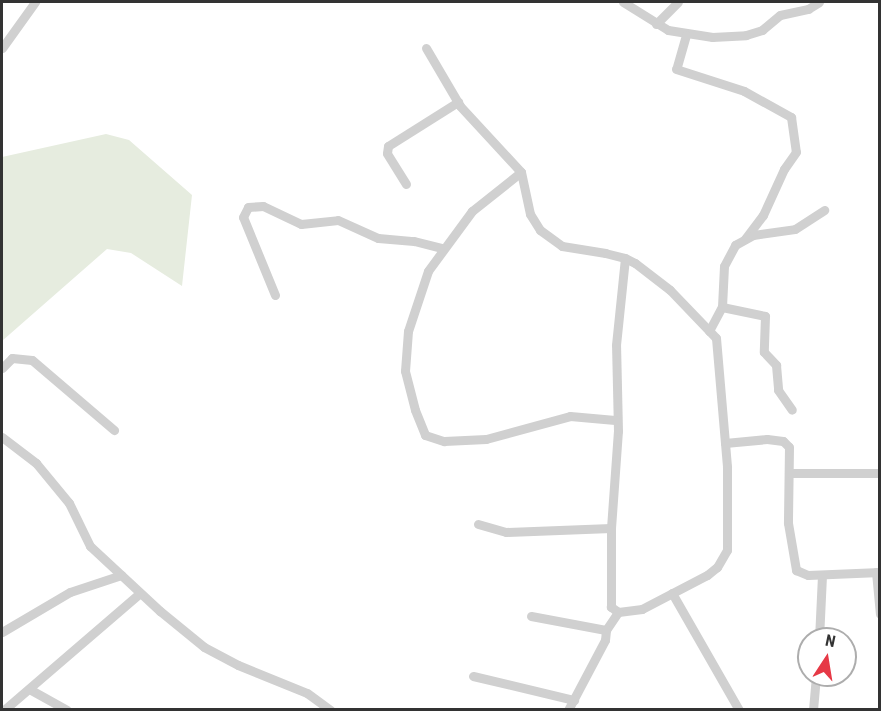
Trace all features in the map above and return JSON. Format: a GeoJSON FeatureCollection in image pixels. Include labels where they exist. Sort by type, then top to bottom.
{"type":"FeatureCollection","features":[{"type":"Feature","properties":{"kind":"street"},"geometry":{"type":"LineString","coordinates":[[2,48],[34,2]]}},
{"type":"Feature","properties":{"kind":"street"},"geometry":{"type":"LineString","coordinates":[[623,2],[656,24],[686,35],[746,36],[762,30],[780,15],[808,9],[819,2]]}},
{"type":"Feature","properties":{"kind":"street"},"geometry":{"type":"LineString","coordinates":[[656,24],[678,2]]}},
{"type":"Feature","properties":{"kind":"street"},"geometry":{"type":"LineString","coordinates":[[686,35],[676,69],[738,89],[791,117],[796,152],[784,169],[763,215],[745,239]]}},
{"type":"Feature","properties":{"kind":"street"},"geometry":{"type":"LineString","coordinates":[[426,48],[458,102],[476,127],[521,172],[530,214],[540,230],[562,246],[625,258],[670,290],[716,338],[725,443],[727,550],[717,567],[672,594],[642,609],[618,612],[611,607],[611,528],[618,430],[615,420],[617,325],[625,258]]}},
{"type":"Feature","properties":{"kind":"street"},"geometry":{"type":"LineString","coordinates":[[406,184],[387,153],[388,146],[458,102]]}},
{"type":"Feature","properties":{"kind":"street"},"geometry":{"type":"LineString","coordinates":[[521,172],[479,205],[442,248],[421,290],[407,341],[405,370],[425,435],[444,441],[486,439],[570,416],[615,420]]}},
{"type":"Feature","properties":{"kind":"street"},"geometry":{"type":"LineString","coordinates":[[275,295],[243,217],[248,207],[263,206],[302,224],[338,220],[378,238],[414,240],[442,248]]}},
{"type":"Feature","properties":{"kind":"street"},"geometry":{"type":"LineString","coordinates":[[709,331],[722,307],[726,260],[735,245],[745,239],[795,229],[824,210]]}},
{"type":"Feature","properties":{"kind":"street"},"geometry":{"type":"LineString","coordinates":[[722,307],[765,316],[764,352],[776,365],[778,390],[792,410]]}},
{"type":"Feature","properties":{"kind":"street"},"geometry":{"type":"LineString","coordinates":[[2,368],[12,358],[32,360],[114,430]]}},
{"type":"Feature","properties":{"kind":"street"},"geometry":{"type":"LineString","coordinates":[[2,437],[36,463],[62,493],[90,546],[140,593],[204,647],[238,665],[307,693],[330,710]]}},
{"type":"Feature","properties":{"kind":"street"},"geometry":{"type":"LineString","coordinates":[[725,443],[783,441],[789,447],[793,566],[808,575],[878,572],[879,614]]}},
{"type":"Feature","properties":{"kind":"street"},"geometry":{"type":"LineString","coordinates":[[789,473],[879,473]]}},
{"type":"Feature","properties":{"kind":"street"},"geometry":{"type":"LineString","coordinates":[[478,524],[506,532],[611,528]]}},
{"type":"Feature","properties":{"kind":"street"},"geometry":{"type":"LineString","coordinates":[[2,632],[70,592],[121,575]]}},
{"type":"Feature","properties":{"kind":"street"},"geometry":{"type":"LineString","coordinates":[[820,627],[822,575]]}},
{"type":"Feature","properties":{"kind":"street"},"geometry":{"type":"LineString","coordinates":[[4,710],[31,690],[140,593]]}},
{"type":"Feature","properties":{"kind":"street"},"geometry":{"type":"LineString","coordinates":[[672,594],[739,710]]}},
{"type":"Feature","properties":{"kind":"street"},"geometry":{"type":"LineString","coordinates":[[568,710],[605,639],[606,630],[618,612]]}},
{"type":"Feature","properties":{"kind":"street"},"geometry":{"type":"LineString","coordinates":[[531,616],[606,630]]}},
{"type":"Feature","properties":{"kind":"street"},"geometry":{"type":"LineString","coordinates":[[473,676],[574,700]]}},
{"type":"Feature","properties":{"kind":"street"},"geometry":{"type":"LineString","coordinates":[[813,710],[815,687]]}},
{"type":"Feature","properties":{"kind":"street"},"geometry":{"type":"LineString","coordinates":[[31,690],[67,710]]}},
{"type":"Feature","properties":{"kind":"shaded area"},"geometry":{"type":"Polygon","coordinates":[[[106,134],[129,140],[192,195],[182,286],[131,253],[107,249],[2,341],[2,157],[106,134]]]}}]}
